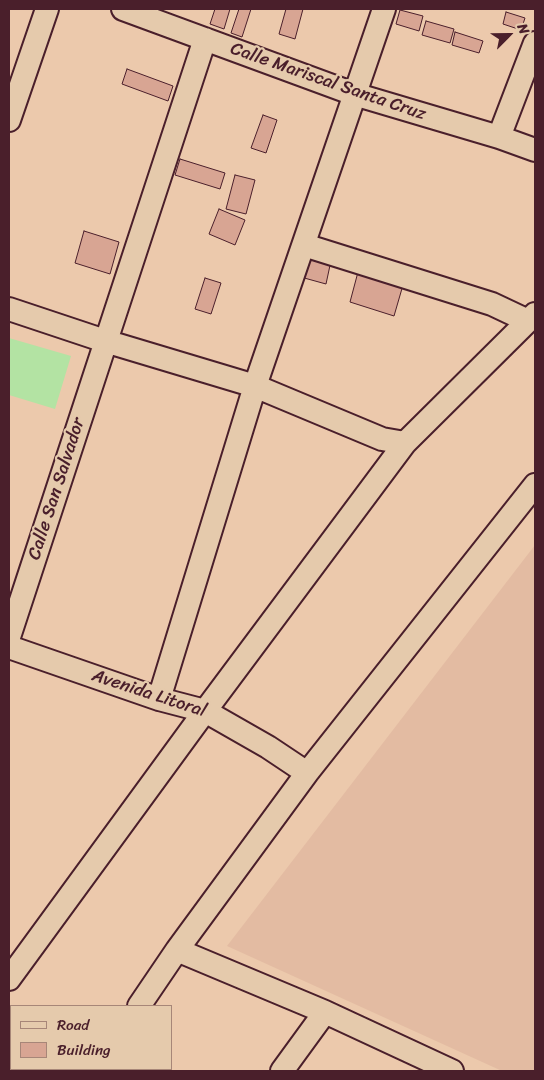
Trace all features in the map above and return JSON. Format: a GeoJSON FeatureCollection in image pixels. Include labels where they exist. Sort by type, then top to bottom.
{"type":"FeatureCollection","features":[{"type":"Feature","properties":{"kind":"street"},"geometry":{"type":"LineString","coordinates":[[9,120],[47,9]]}},
{"type":"Feature","properties":{"kind":"street","name":"Calle Mariscal Santa Cruz"},"geometry":{"type":"LineString","coordinates":[[123,9],[354,94],[499,137],[535,150]]}},
{"type":"Feature","properties":{"kind":"street"},"geometry":{"type":"LineString","coordinates":[[159,699],[254,386],[384,9]]}},
{"type":"Feature","properties":{"kind":"street","name":"Calle San Salvador"},"geometry":{"type":"LineString","coordinates":[[9,637],[205,39]]}},
{"type":"Feature","properties":{"kind":"street"},"geometry":{"type":"LineString","coordinates":[[499,137],[535,43]]}},
{"type":"Feature","properties":{"kind":"street"},"geometry":{"type":"LineString","coordinates":[[9,979],[205,711],[405,443],[532,317],[304,245]]}},
{"type":"Feature","properties":{"kind":"street"},"geometry":{"type":"LineString","coordinates":[[9,308],[105,341],[254,386],[382,438],[405,443]]}},
{"type":"Feature","properties":{"kind":"street"},"geometry":{"type":"LineString","coordinates":[[140,1005],[177,950],[307,773],[535,485]]}},
{"type":"Feature","properties":{"kind":"street","name":"Avenida Litoral"},"geometry":{"type":"LineString","coordinates":[[9,647],[159,699],[205,711],[268,747],[307,773]]}},
{"type":"Feature","properties":{"kind":"street"},"geometry":{"type":"LineString","coordinates":[[177,950],[325,1012],[452,1071]]}},
{"type":"Feature","properties":{"kind":"street"},"geometry":{"type":"LineString","coordinates":[[282,1071],[325,1012]]}},
{"type":"Feature","properties":{"kind":"shaded area"},"geometry":{"type":"Polygon","coordinates":[[[535,545],[535,1071],[502,1071],[227,946],[535,545]]]}},
{"type":"Feature","properties":{"kind":"green space"},"geometry":{"type":"Polygon","coordinates":[[[9,338],[71,356],[55,409],[9,395],[9,338]]]}},
{"type":"Feature","properties":{"kind":"building"},"geometry":{"type":"Polygon","coordinates":[[[215,9],[230,9],[224,29],[210,24],[215,9]]]}},
{"type":"Feature","properties":{"kind":"building"},"geometry":{"type":"Polygon","coordinates":[[[239,9],[251,9],[242,37],[231,33],[239,9]]]}},
{"type":"Feature","properties":{"kind":"building"},"geometry":{"type":"Polygon","coordinates":[[[286,9],[303,9],[295,39],[279,34],[286,9]]]}},
{"type":"Feature","properties":{"kind":"building"},"geometry":{"type":"Polygon","coordinates":[[[400,10],[423,16],[419,31],[396,24],[400,10]]]}},
{"type":"Feature","properties":{"kind":"building"},"geometry":{"type":"Polygon","coordinates":[[[506,12],[525,18],[521,30],[503,24],[506,12]]]}},
{"type":"Feature","properties":{"kind":"building"},"geometry":{"type":"Polygon","coordinates":[[[426,21],[454,29],[450,43],[422,35],[426,21]]]}},
{"type":"Feature","properties":{"kind":"building"},"geometry":{"type":"Polygon","coordinates":[[[455,32],[483,41],[479,53],[452,45],[455,32]]]}},
{"type":"Feature","properties":{"kind":"building"},"geometry":{"type":"Polygon","coordinates":[[[127,69],[173,86],[168,101],[122,84],[127,69]]]}},
{"type":"Feature","properties":{"kind":"building"},"geometry":{"type":"Polygon","coordinates":[[[263,115],[277,120],[266,153],[251,148],[263,115]]]}},
{"type":"Feature","properties":{"kind":"building"},"geometry":{"type":"Polygon","coordinates":[[[180,159],[225,173],[220,189],[175,175],[180,159]]]}},
{"type":"Feature","properties":{"kind":"building"},"geometry":{"type":"Polygon","coordinates":[[[235,175],[255,180],[246,214],[226,209],[235,175]]]}},
{"type":"Feature","properties":{"kind":"building"},"geometry":{"type":"Polygon","coordinates":[[[219,209],[245,220],[235,245],[209,234],[219,209]]]}},
{"type":"Feature","properties":{"kind":"building"},"geometry":{"type":"Polygon","coordinates":[[[84,231],[119,242],[110,274],[75,263],[84,231]]]}},
{"type":"Feature","properties":{"kind":"building"},"geometry":{"type":"Polygon","coordinates":[[[306,246],[332,256],[326,284],[297,276],[306,246]]]}},
{"type":"Feature","properties":{"kind":"building"},"geometry":{"type":"Polygon","coordinates":[[[358,272],[403,285],[394,316],[350,302],[358,272]]]}},
{"type":"Feature","properties":{"kind":"building"},"geometry":{"type":"Polygon","coordinates":[[[205,278],[221,283],[211,314],[195,309],[205,278]]]}}]}
